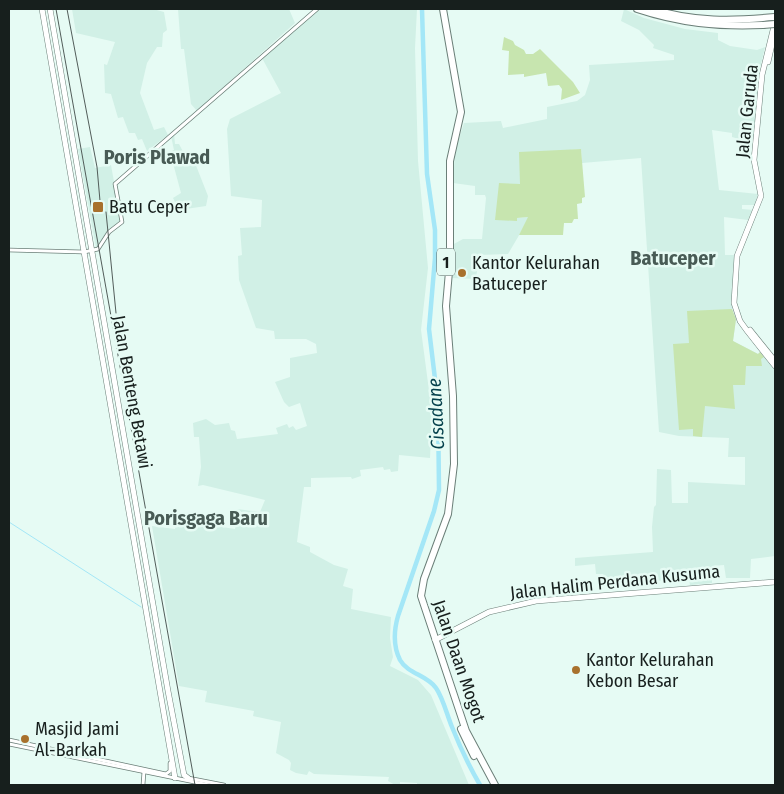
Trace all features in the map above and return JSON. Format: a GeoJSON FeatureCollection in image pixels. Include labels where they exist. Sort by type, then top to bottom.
{"type":"FeatureCollection","features":[{"type":"Feature","properties":{"kind":"highway","name":"Jalan Daan Mogot"},"geometry":{"type":"LineString","coordinates":[[441,9],[461,117],[450,161],[450,251],[446,306],[453,396],[454,464],[444,519],[421,592],[464,731],[495,785]]}},
{"type":"Feature","properties":{"kind":"highway"},"geometry":{"type":"LineString","coordinates":[[637,9],[692,24],[721,26],[775,21]]}},
{"type":"Feature","properties":{"kind":"highway"},"geometry":{"type":"LineString","coordinates":[[653,9],[693,19],[763,22]]}},
{"type":"Feature","properties":{"kind":"highway","name":"Jalan Daan Mogot"},"geometry":{"type":"LineString","coordinates":[[444,519],[419,580],[418,599],[464,731],[490,785]]}},
{"type":"Feature","properties":{"kind":"main road","name":"Jalan Benteng Betawi"},"geometry":{"type":"LineString","coordinates":[[42,9],[89,252],[136,529],[183,769],[185,777],[188,778]]}},
{"type":"Feature","properties":{"kind":"main road","name":"Jalan Benteng Betawi"},"geometry":{"type":"LineString","coordinates":[[50,9],[136,529],[161,694],[177,778]]}},
{"type":"Feature","properties":{"kind":"main road","name":"Jalan Garuda"},"geometry":{"type":"LineString","coordinates":[[775,21],[764,75],[755,168],[761,196],[740,248],[734,304],[740,321],[775,366]]}},
{"type":"Feature","properties":{"kind":"main road","name":"Jalan Garuda"},"geometry":{"type":"LineString","coordinates":[[770,46],[775,29]]}},
{"type":"Feature","properties":{"kind":"main road","name":"Jalan Garuda"},"geometry":{"type":"LineString","coordinates":[[759,126],[757,160],[764,196],[741,251],[737,303],[743,319],[775,361]]}},
{"type":"Feature","properties":{"kind":"main road","name":"Jalan Halim Perdana Kusuma"},"geometry":{"type":"LineString","coordinates":[[435,640],[486,613],[536,601],[775,582]]}},
{"type":"Feature","properties":{"kind":"main road"},"geometry":{"type":"LineString","coordinates":[[161,694],[168,691]]}},
{"type":"Feature","properties":{"kind":"main road"},"geometry":{"type":"LineString","coordinates":[[167,726],[169,723],[174,724]]}},
{"type":"Feature","properties":{"kind":"main road"},"geometry":{"type":"LineString","coordinates":[[177,778],[183,769]]}},
{"type":"Feature","properties":{"kind":"street"},"geometry":{"type":"LineString","coordinates":[[9,250],[89,252],[98,250],[109,232],[122,222],[115,184],[317,9]]}},
{"type":"Feature","properties":{"kind":"street"},"geometry":{"type":"LineString","coordinates":[[9,742],[209,785]]}},
{"type":"Feature","properties":{"kind":"street"},"geometry":{"type":"LineString","coordinates":[[144,771],[170,773],[170,747]]}},
{"type":"Feature","properties":{"kind":"street"},"geometry":{"type":"LineString","coordinates":[[143,785],[144,771]]}},
{"type":"Feature","properties":{"kind":"street"},"geometry":{"type":"LineString","coordinates":[[188,778],[224,785]]}},
{"type":"Feature","properties":{"kind":"shaded area"},"geometry":{"type":"Polygon","coordinates":[[[72,9],[153,9],[164,12],[167,30],[163,33],[162,47],[157,47],[147,63],[140,93],[154,130],[164,127],[168,135],[147,151],[142,139],[138,140],[135,133],[129,133],[123,117],[118,118],[111,94],[105,93],[104,64],[107,65],[115,42],[76,33],[72,9]]]}},
{"type":"Feature","properties":{"kind":"shaded area"},"geometry":{"type":"Polygon","coordinates":[[[178,9],[289,9],[295,23],[197,111],[191,104],[184,49],[181,49],[178,9]]]}},
{"type":"Feature","properties":{"kind":"shaded area"},"geometry":{"type":"Polygon","coordinates":[[[317,9],[417,9],[415,48],[418,161],[428,268],[421,330],[432,413],[430,458],[399,455],[398,471],[391,472],[390,469],[384,470],[383,467],[360,470],[361,476],[352,479],[351,477],[311,478],[311,487],[304,487],[297,542],[310,547],[310,552],[334,565],[348,569],[343,586],[353,589],[351,609],[391,617],[390,638],[393,657],[390,666],[418,680],[431,695],[469,785],[417,785],[417,783],[400,782],[400,785],[395,785],[388,781],[389,777],[314,774],[309,771],[307,775],[296,773],[290,770],[291,763],[289,760],[276,753],[281,722],[253,716],[254,711],[205,702],[207,691],[179,686],[152,526],[175,529],[177,520],[235,529],[237,509],[260,512],[265,500],[203,485],[198,486],[201,467],[199,437],[194,437],[193,423],[206,419],[215,425],[229,423],[231,430],[235,431],[237,439],[278,434],[276,428],[287,424],[289,428],[293,426],[296,430],[307,426],[300,403],[289,407],[284,402],[275,382],[290,377],[290,358],[317,353],[316,344],[306,339],[275,339],[274,331],[256,328],[239,280],[238,256],[242,255],[240,228],[261,227],[262,200],[231,196],[227,129],[230,119],[281,93],[262,58],[317,9]]]}},
{"type":"Feature","properties":{"kind":"shaded area"},"geometry":{"type":"Polygon","coordinates":[[[624,9],[644,18],[685,29],[718,33],[718,40],[730,46],[757,50],[765,47],[760,68],[754,139],[747,138],[746,141],[732,137],[732,133],[712,130],[719,190],[758,194],[755,205],[742,205],[742,209],[753,210],[748,220],[724,217],[725,255],[734,255],[732,309],[736,319],[733,341],[758,354],[760,352],[775,370],[775,556],[751,559],[750,578],[726,578],[724,565],[712,566],[712,583],[690,585],[689,579],[652,581],[651,579],[605,583],[603,574],[596,574],[595,564],[575,566],[575,558],[653,552],[652,527],[654,507],[656,505],[657,469],[671,470],[672,503],[688,503],[688,482],[745,485],[745,457],[728,457],[729,438],[679,436],[659,432],[641,158],[582,163],[581,149],[560,151],[520,184],[499,184],[517,220],[517,218],[528,217],[528,220],[508,254],[479,255],[476,279],[451,278],[452,245],[463,239],[482,239],[486,198],[485,195],[475,195],[475,186],[453,183],[455,151],[464,123],[501,121],[503,128],[547,119],[547,107],[577,101],[585,95],[590,80],[589,65],[674,60],[674,55],[653,48],[654,45],[639,30],[621,21],[624,9]]]}},
{"type":"Feature","properties":{"kind":"shaded area"},"geometry":{"type":"Polygon","coordinates":[[[174,133],[175,144],[179,144],[189,163],[195,163],[208,196],[206,206],[179,210],[173,198],[181,193],[170,152],[174,150],[171,136],[174,133]]]}},
{"type":"Feature","properties":{"kind":"shaded area"},"geometry":{"type":"Polygon","coordinates":[[[90,147],[95,168],[111,165],[121,221],[110,230],[96,248],[78,149],[90,147]]]}},
{"type":"Feature","properties":{"kind":"green space"},"geometry":{"type":"Polygon","coordinates":[[[504,37],[513,41],[526,54],[533,54],[540,49],[573,82],[580,93],[561,100],[562,89],[559,85],[548,86],[546,73],[524,77],[524,74],[508,75],[509,51],[502,50],[504,37]]]}},
{"type":"Feature","properties":{"kind":"green space"},"geometry":{"type":"Polygon","coordinates":[[[581,149],[585,197],[582,198],[582,203],[577,204],[578,219],[574,219],[572,223],[564,223],[563,235],[519,235],[528,217],[517,218],[517,221],[495,220],[499,183],[520,184],[519,152],[581,149]]]}},
{"type":"Feature","properties":{"kind":"green space"},"geometry":{"type":"Polygon","coordinates":[[[732,309],[736,319],[733,341],[758,354],[760,352],[764,357],[761,359],[762,366],[746,366],[745,385],[733,385],[735,409],[705,406],[702,437],[693,436],[693,429],[679,430],[673,344],[689,343],[687,311],[732,309]]]}},
{"type":"Feature","properties":{"kind":"waterway","name":"Cisadane"},"geometry":{"type":"LineString","coordinates":[[422,9],[427,174],[435,230],[435,258],[429,329],[438,404],[439,490],[434,511],[398,616],[395,644],[403,665],[428,680],[436,688],[458,742],[480,785]]}},
{"type":"Feature","properties":{"kind":"waterway"},"geometry":{"type":"LineString","coordinates":[[9,522],[141,607]]}},
{"type":"Feature","properties":{"kind":"railway"},"geometry":{"type":"LineString","coordinates":[[56,9],[195,785]]}},
{"type":"Feature","properties":{"kind":"railway"},"geometry":{"type":"LineString","coordinates":[[67,9],[97,167],[100,201]]}},
{"type":"Feature","properties":{"kind":"railway"},"geometry":{"type":"LineString","coordinates":[[106,212],[116,313]]}},
{"type":"Feature","properties":{"kind":"place","name":"Batu Ceper"},"geometry":{"type":"Point","coordinates":[98,207]}},
{"type":"Feature","properties":{"kind":"place","name":"Kantor Kelurahan Batuceper"},"geometry":{"type":"Point","coordinates":[462,273]}},
{"type":"Feature","properties":{"kind":"place","name":"Kantor Kelurahan Kebon Besar"},"geometry":{"type":"Point","coordinates":[576,670]}},
{"type":"Feature","properties":{"kind":"place","name":"Masjid Jami Al-Barkah"},"geometry":{"type":"Point","coordinates":[25,739]}},
{"type":"Feature","properties":{"kind":"district","name":"Poris Plawad"},"geometry":{"type":"Point","coordinates":[157,157]}},
{"type":"Feature","properties":{"kind":"district","name":"Batuceper"},"geometry":{"type":"Point","coordinates":[673,258]}},
{"type":"Feature","properties":{"kind":"district","name":"Porisgaga Baru"},"geometry":{"type":"Point","coordinates":[206,518]}}]}
